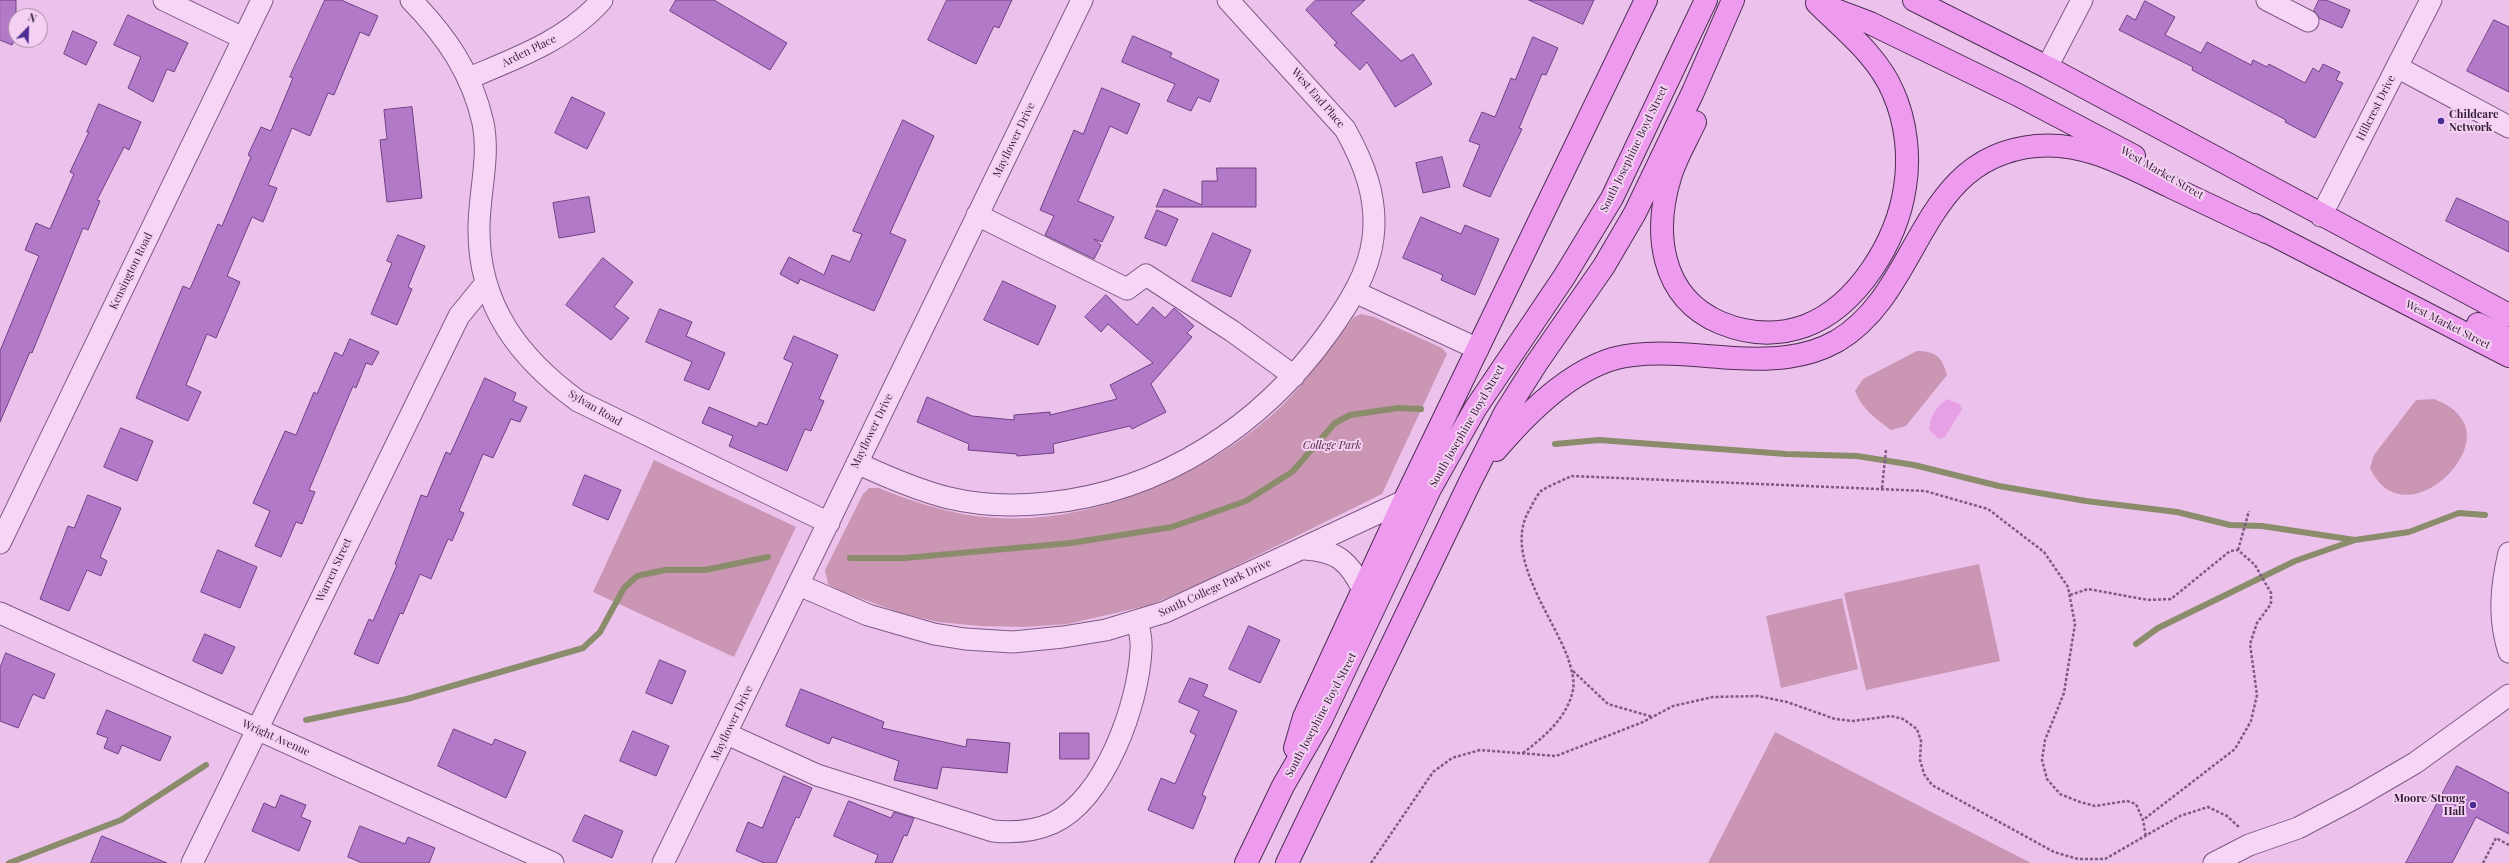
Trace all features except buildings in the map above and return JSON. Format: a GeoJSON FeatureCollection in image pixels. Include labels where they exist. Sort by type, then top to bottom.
{"type":"FeatureCollection","features":[{"type":"Feature","properties":{"kind":"main road"},"geometry":{"type":"LineString","coordinates":[[1283,786],[1304,717],[1404,501],[1646,0]]}},
{"type":"Feature","properties":{"kind":"main road","name":"South Josephine Boyd Street"},"geometry":{"type":"LineString","coordinates":[[1246,863],[1283,786],[1324,713],[1431,487],[1479,403],[1564,277],[1612,198],[1706,0]]}},
{"type":"Feature","properties":{"kind":"main road"},"geometry":{"type":"LineString","coordinates":[[1287,863],[1471,480],[1505,413],[1536,364],[1604,266],[1635,213],[1693,92],[1733,0]]}},
{"type":"Feature","properties":{"kind":"main road"},"geometry":{"type":"LineString","coordinates":[[1738,0],[1700,110],[1672,172],[1664,200],[1662,227],[1664,254],[1677,290],[1694,307],[1714,320],[1737,329],[1763,333],[1783,332],[1806,326],[1842,304],[1872,267],[1887,240],[1899,211],[1905,188],[1906,142],[1893,91],[1861,45],[1814,2]]}},
{"type":"Feature","properties":{"kind":"main road"},"geometry":{"type":"LineString","coordinates":[[1914,0],[2047,67],[2321,216],[2509,315]]}},
{"type":"Feature","properties":{"kind":"main road","name":"West Market Street"},"geometry":{"type":"LineString","coordinates":[[1814,2],[1870,23],[2025,99],[2103,139],[2266,232],[2373,288],[2509,356]]}},
{"type":"Feature","properties":{"kind":"main road"},"geometry":{"type":"LineString","coordinates":[[1471,480],[1518,423],[1546,397],[1595,366],[1631,355],[1668,354],[1762,360],[1789,357],[1813,352],[1836,341],[1854,329],[1879,301],[1895,279],[1942,198],[1959,180],[1983,163],[2017,149],[2059,145],[2112,159],[2266,232]]}},
{"type":"Feature","properties":{"kind":"main road"},"geometry":{"type":"LineString","coordinates":[[2373,288],[2454,312],[2509,339]]}},
{"type":"Feature","properties":{"kind":"street"},"geometry":{"type":"LineString","coordinates":[[164,0],[243,38]]}},
{"type":"Feature","properties":{"kind":"street","name":"Kensington Road"},"geometry":{"type":"LineString","coordinates":[[0,543],[262,0]]}},
{"type":"Feature","properties":{"kind":"street","name":"Sylvan Road"},"geometry":{"type":"LineString","coordinates":[[411,0],[449,43],[469,78],[483,124],[486,154],[479,228],[480,255],[486,283],[510,336],[529,360],[553,382],[578,401],[829,523]]}},
{"type":"Feature","properties":{"kind":"street","name":"Arden Place"},"geometry":{"type":"LineString","coordinates":[[469,78],[554,40],[577,23],[602,0]]}},
{"type":"Feature","properties":{"kind":"street","name":"Mayflower Drive"},"geometry":{"type":"LineString","coordinates":[[663,863],[727,734],[1082,0]]}},
{"type":"Feature","properties":{"kind":"street","name":"West End Place"},"geometry":{"type":"LineString","coordinates":[[857,463],[909,487],[940,498],[976,503],[1012,505],[1085,497],[1124,487],[1175,467],[1215,444],[1269,402],[1294,376],[1319,346],[1355,292],[1371,251],[1374,214],[1371,189],[1357,150],[1345,129],[1330,110],[1228,0]]}},
{"type":"Feature","properties":{"kind":"street"},"geometry":{"type":"LineString","coordinates":[[2047,67],[2082,0]]}},
{"type":"Feature","properties":{"kind":"street"},"geometry":{"type":"LineString","coordinates":[[2267,0],[2308,22]]}},
{"type":"Feature","properties":{"kind":"street","name":"Hillcrest Drive"},"geometry":{"type":"LineString","coordinates":[[2321,216],[2431,0]]}},
{"type":"Feature","properties":{"kind":"street"},"geometry":{"type":"LineString","coordinates":[[2397,66],[2509,127]]}},
{"type":"Feature","properties":{"kind":"street"},"geometry":{"type":"LineString","coordinates":[[978,215],[1127,289],[1146,275],[1232,331],[1294,376]]}},
{"type":"Feature","properties":{"kind":"street","name":"Warren Street"},"geometry":{"type":"LineString","coordinates":[[192,863],[459,316],[486,283]]}},
{"type":"Feature","properties":{"kind":"street"},"geometry":{"type":"LineString","coordinates":[[1355,292],[1478,349]]}},
{"type":"Feature","properties":{"kind":"street","name":"South College Park Drive"},"geometry":{"type":"LineString","coordinates":[[799,585],[868,615],[927,632],[966,639],[1013,642],[1063,638],[1138,622],[1197,599],[1286,555],[1305,548],[1326,536],[1404,501]]}},
{"type":"Feature","properties":{"kind":"street","name":"South College Park Drive"},"geometry":{"type":"LineString","coordinates":[[1305,548],[1322,550],[1346,562],[1354,572],[1363,590]]}},
{"type":"Feature","properties":{"kind":"street"},"geometry":{"type":"LineString","coordinates":[[2509,553],[2501,598],[2503,629],[2509,652]]}},
{"type":"Feature","properties":{"kind":"street","name":"Wright Avenue"},"geometry":{"type":"LineString","coordinates":[[0,613],[553,863]]}},
{"type":"Feature","properties":{"kind":"street"},"geometry":{"type":"LineString","coordinates":[[727,734],[817,776],[993,830],[1007,832],[1041,827],[1054,823],[1078,805],[1099,780],[1121,733],[1131,702],[1142,648],[1138,622]]}},
{"type":"Feature","properties":{"kind":"street"},"geometry":{"type":"LineString","coordinates":[[2214,863],[2249,845],[2298,828],[2415,764],[2509,695]]}},
{"type":"Feature","properties":{"kind":"path"},"geometry":{"type":"LineString","coordinates":[[1882,488],[1886,450]]}},
{"type":"Feature","properties":{"kind":"path"},"geometry":{"type":"LineString","coordinates":[[1523,753],[1546,736],[1567,708],[1573,689],[1572,671],[1562,642],[1528,575],[1521,551],[1525,516],[1541,491],[1572,476],[1925,491],[1988,509],[2044,552],[2068,587],[2076,624],[2064,693],[2044,747],[2042,760],[2047,779],[2060,794],[2080,802],[2095,806],[2127,801],[2136,804],[2143,820],[2146,837]]}},
{"type":"Feature","properties":{"kind":"path"},"geometry":{"type":"LineString","coordinates":[[2238,550],[2249,510]]}},
{"type":"Feature","properties":{"kind":"path"},"geometry":{"type":"LineString","coordinates":[[2070,595],[2088,589],[2148,600],[2171,599],[2230,551],[2238,550],[2255,565],[2271,593],[2271,604],[2257,623],[2250,644],[2257,695],[2251,721],[2235,749],[2143,820]]}},
{"type":"Feature","properties":{"kind":"path"},"geometry":{"type":"LineString","coordinates":[[1572,671],[1608,704],[1653,717]]}},
{"type":"Feature","properties":{"kind":"path"},"geometry":{"type":"LineString","coordinates":[[1371,863],[1433,772],[1452,758],[1480,750],[1556,756],[1596,742],[1653,717],[1673,706],[1713,697],[1758,696],[1787,702],[1835,719],[1853,721],[1891,716],[1903,719],[1917,729],[1921,741],[1920,760],[1924,774],[1932,785],[2054,852],[2078,859],[2105,859],[2146,837],[2180,816],[2208,807],[2227,816],[2241,828],[2249,845]]}},
{"type":"Feature","properties":{"kind":"path"},"geometry":{"type":"LineString","coordinates":[[2484,863],[2496,838],[2509,845]]}},
{"type":"Feature","properties":{"kind":"green space","name":"College Park"},"geometry":{"type":"Polygon","coordinates":[[[1361,314],[1374,317],[1442,348],[1447,354],[1382,494],[1195,586],[1150,605],[1068,624],[1023,627],[979,626],[938,622],[901,613],[840,591],[828,584],[825,570],[863,494],[869,488],[879,488],[914,501],[950,511],[975,516],[1014,518],[1054,516],[1094,508],[1134,496],[1172,480],[1208,461],[1242,438],[1273,414],[1295,392],[1354,317],[1361,314]]]}},
{"type":"Feature","properties":{"kind":"green space"},"geometry":{"type":"Polygon","coordinates":[[[1917,351],[1929,352],[1937,356],[1943,364],[1947,375],[1906,426],[1891,430],[1875,418],[1861,403],[1855,391],[1863,379],[1917,351]]]}},
{"type":"Feature","properties":{"kind":"green space"},"geometry":{"type":"Polygon","coordinates":[[[2434,399],[2450,407],[2463,421],[2467,437],[2463,454],[2452,471],[2437,484],[2419,493],[2401,494],[2384,487],[2370,468],[2374,455],[2416,400],[2434,399]]]}},
{"type":"Feature","properties":{"kind":"green space"},"geometry":{"type":"Polygon","coordinates":[[[654,460],[796,527],[734,657],[593,592],[654,460]]]}},
{"type":"Feature","properties":{"kind":"green space"},"geometry":{"type":"Polygon","coordinates":[[[1979,564],[2000,661],[1866,690],[1844,593],[1979,564]]]}},
{"type":"Feature","properties":{"kind":"green space"},"geometry":{"type":"Polygon","coordinates":[[[1842,598],[1858,669],[1781,688],[1766,616],[1842,598]]]}},
{"type":"Feature","properties":{"kind":"green space"},"geometry":{"type":"Polygon","coordinates":[[[1775,732],[2031,863],[1708,863],[1775,732]]]}},
{"type":"Feature","properties":{"kind":"sand"},"geometry":{"type":"Polygon","coordinates":[[[1947,399],[1960,404],[1962,409],[1945,437],[1939,439],[1929,430],[1930,425],[1932,416],[1939,406],[1947,399]]]}},
{"type":"Feature","properties":{"kind":"waterway"},"geometry":{"type":"LineString","coordinates":[[850,558],[905,558],[1071,543],[1172,527],[1246,501],[1292,472],[1335,423],[1350,415],[1398,408],[1421,409]]}},
{"type":"Feature","properties":{"kind":"waterway"},"geometry":{"type":"LineString","coordinates":[[1555,444],[1599,440],[1786,454],[1857,456],[1914,465],[1999,486],[2086,501],[2177,512],[2230,525],[2262,526],[2355,540]]}},
{"type":"Feature","properties":{"kind":"waterway"},"geometry":{"type":"LineString","coordinates":[[2136,644],[2158,628],[2295,561],[2355,540],[2409,532],[2459,513],[2485,515]]}},
{"type":"Feature","properties":{"kind":"waterway"},"geometry":{"type":"LineString","coordinates":[[306,720],[407,699],[583,648],[600,632],[624,588],[637,576],[665,570],[705,570],[768,557]]}},
{"type":"Feature","properties":{"kind":"waterway"},"geometry":{"type":"LineString","coordinates":[[9,863],[121,820],[206,765]]}},
{"type":"Feature","properties":{"kind":"place","name":"Childcare Network"},"geometry":{"type":"Point","coordinates":[2441,121]}},
{"type":"Feature","properties":{"kind":"place","name":"Moore/Strong Hall"},"geometry":{"type":"Point","coordinates":[2473,805]}}]}
